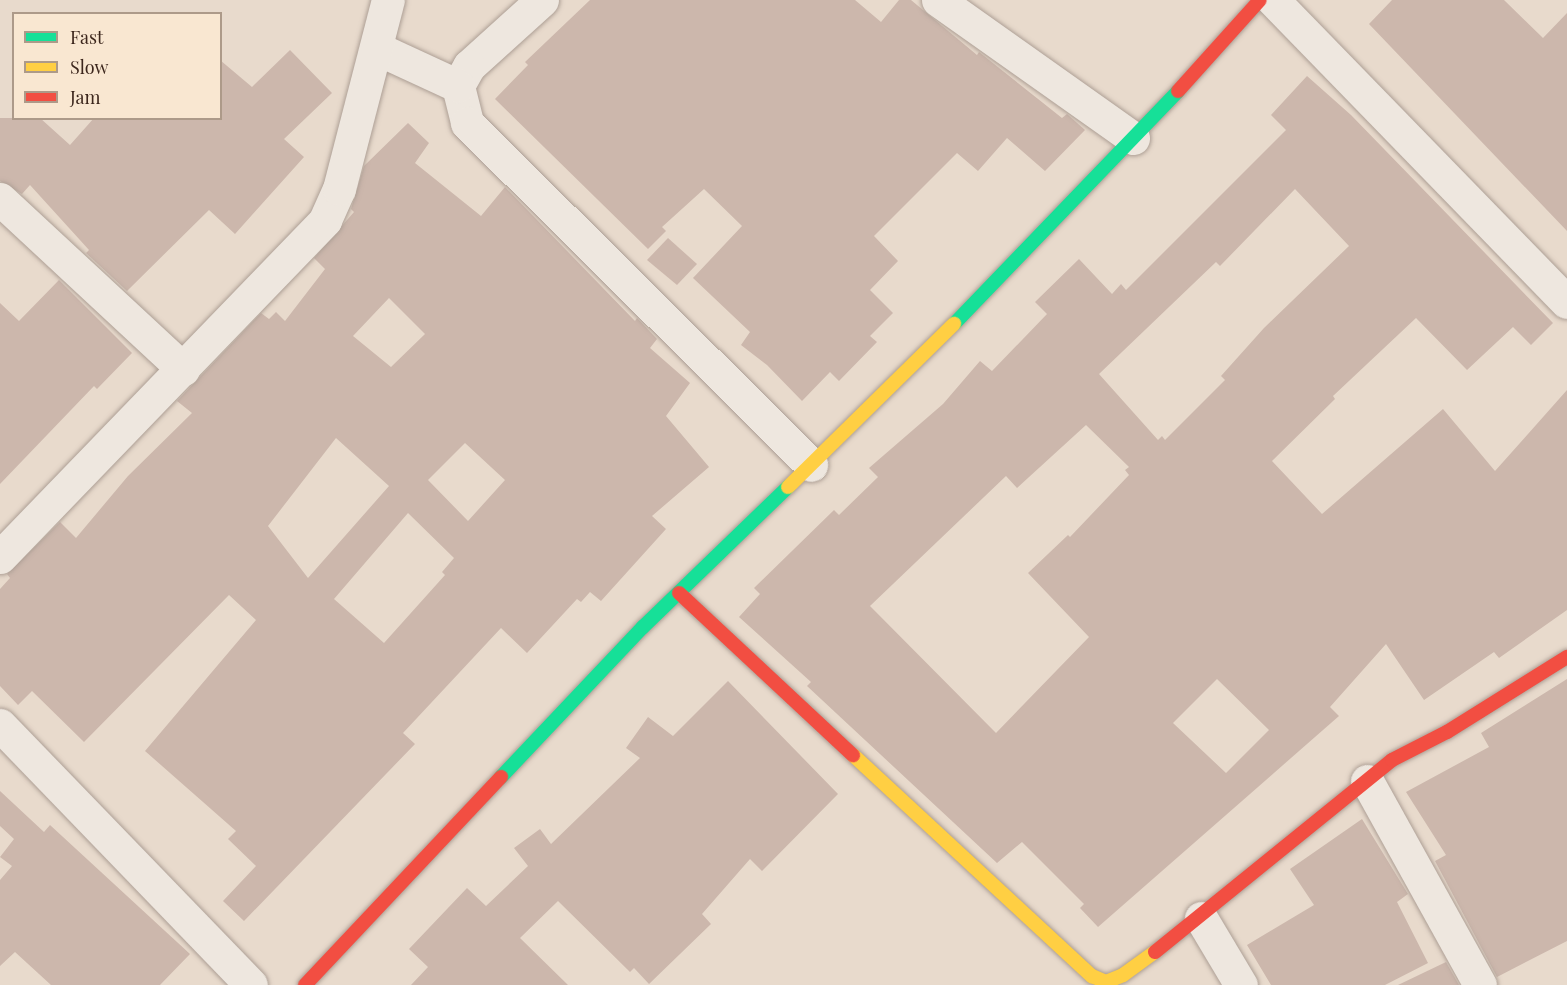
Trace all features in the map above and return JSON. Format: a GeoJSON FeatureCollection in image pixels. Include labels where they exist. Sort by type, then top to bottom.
{"type":"FeatureCollection","features":[{"type":"Feature","properties":{"kind":"street"},"geometry":{"type":"LineString","coordinates":[[0,557],[325,220],[339,189],[378,49],[388,0]]}},
{"type":"Feature","properties":{"kind":"street"},"geometry":{"type":"LineString","coordinates":[[542,0],[469,66],[458,86],[467,123],[811,465]]}},
{"type":"Feature","properties":{"kind":"street"},"geometry":{"type":"LineString","coordinates":[[938,0],[1133,138]]}},
{"type":"Feature","properties":{"kind":"street"},"geometry":{"type":"LineString","coordinates":[[305,985],[679,592],[918,362],[1133,138],[1260,0]]}},
{"type":"Feature","properties":{"kind":"street"},"geometry":{"type":"LineString","coordinates":[[1273,0],[1567,302]]}},
{"type":"Feature","properties":{"kind":"street"},"geometry":{"type":"LineString","coordinates":[[378,49],[458,86]]}},
{"type":"Feature","properties":{"kind":"street"},"geometry":{"type":"LineString","coordinates":[[0,199],[183,369]]}},
{"type":"Feature","properties":{"kind":"street"},"geometry":{"type":"LineString","coordinates":[[679,592],[1092,976],[1106,982],[1123,975],[1201,918],[1392,760],[1447,732],[1567,657]]}},
{"type":"Feature","properties":{"kind":"street"},"geometry":{"type":"LineString","coordinates":[[0,725],[251,985]]}},
{"type":"Feature","properties":{"kind":"street"},"geometry":{"type":"LineString","coordinates":[[1367,781],[1480,985]]}},
{"type":"Feature","properties":{"kind":"street"},"geometry":{"type":"LineString","coordinates":[[1201,918],[1241,985]]}},
{"type":"Feature","properties":{"kind":"building"},"geometry":{"type":"Polygon","coordinates":[[[590,0],[855,0],[881,22],[899,0],[911,0],[977,55],[979,52],[1062,118],[1067,114],[1085,130],[1045,171],[1007,138],[978,171],[957,153],[874,236],[898,261],[870,290],[893,313],[870,336],[877,342],[839,381],[830,372],[802,401],[767,365],[741,345],[750,332],[693,278],[742,226],[704,189],[662,227],[666,231],[648,249],[495,99],[528,65],[525,62],[590,0]]]}},
{"type":"Feature","properties":{"kind":"building"},"geometry":{"type":"Polygon","coordinates":[[[1392,0],[1504,0],[1543,38],[1567,13],[1567,231],[1369,24],[1392,0]]]}},
{"type":"Feature","properties":{"kind":"building"},"geometry":{"type":"Polygon","coordinates":[[[290,50],[332,93],[284,139],[304,157],[235,234],[209,210],[127,291],[86,253],[89,250],[30,185],[22,194],[0,181],[0,118],[42,120],[70,145],[92,120],[222,120],[222,62],[252,87],[290,50]]]}},
{"type":"Feature","properties":{"kind":"building"},"geometry":{"type":"Polygon","coordinates":[[[1307,76],[1351,115],[1553,323],[1531,345],[1513,327],[1467,370],[1416,318],[1333,396],[1335,399],[1272,461],[1322,514],[1443,409],[1495,471],[1567,390],[1567,610],[1499,658],[1494,652],[1424,700],[1386,644],[1330,707],[1339,716],[1098,927],[1080,908],[1084,904],[1022,842],[997,863],[807,686],[811,682],[739,617],[760,594],[754,588],[834,510],[839,515],[878,477],[869,468],[943,404],[980,361],[992,371],[1047,314],[1035,302],[1079,259],[1112,294],[1121,284],[1126,290],[1286,130],[1271,115],[1307,76]],[[1295,189],[1220,266],[1216,262],[1099,374],[1158,440],[1162,436],[1165,440],[1225,380],[1221,376],[1264,328],[1349,246],[1295,189]],[[1086,425],[1017,488],[1006,476],[870,606],[996,733],[1089,637],[1028,573],[1068,535],[1070,537],[1129,475],[1125,470],[1129,467],[1086,425]],[[1217,679],[1173,723],[1226,773],[1269,730],[1217,679]]]}},
{"type":"Feature","properties":{"kind":"building"},"geometry":{"type":"Polygon","coordinates":[[[408,123],[429,143],[415,163],[481,216],[505,187],[635,321],[637,318],[657,339],[650,348],[690,383],[666,416],[709,467],[652,516],[666,529],[601,601],[590,592],[581,602],[577,599],[527,653],[501,628],[403,733],[415,744],[244,921],[223,901],[256,866],[228,839],[236,831],[145,751],[256,620],[229,595],[84,742],[32,691],[18,705],[0,686],[0,589],[10,578],[7,574],[60,522],[76,538],[128,476],[192,413],[177,401],[261,313],[269,319],[276,312],[285,321],[325,269],[314,258],[354,212],[351,209],[364,166],[408,123]],[[389,298],[353,336],[391,367],[425,334],[389,298]],[[336,438],[268,526],[308,578],[389,486],[336,438]],[[465,443],[428,480],[468,521],[505,480],[465,443]],[[408,513],[334,599],[384,643],[445,575],[442,572],[454,558],[408,513]]]}},
{"type":"Feature","properties":{"kind":"building"},"geometry":{"type":"Polygon","coordinates":[[[668,238],[697,264],[677,285],[647,260],[668,238]]]}},
{"type":"Feature","properties":{"kind":"building"},"geometry":{"type":"Polygon","coordinates":[[[59,280],[132,353],[97,389],[94,386],[0,484],[0,303],[19,321],[59,280]]]}},
{"type":"Feature","properties":{"kind":"building"},"geometry":{"type":"Polygon","coordinates":[[[1567,679],[1567,941],[1497,977],[1435,861],[1446,855],[1406,792],[1489,747],[1481,733],[1567,679]]]}},
{"type":"Feature","properties":{"kind":"building"},"geometry":{"type":"Polygon","coordinates":[[[728,681],[838,794],[762,871],[750,859],[702,914],[711,924],[649,984],[634,968],[630,972],[558,901],[520,938],[568,985],[411,985],[428,967],[409,949],[467,888],[486,906],[528,866],[514,848],[540,829],[551,844],[640,758],[626,748],[648,717],[673,736],[728,681]]]}},
{"type":"Feature","properties":{"kind":"building"},"geometry":{"type":"Polygon","coordinates":[[[0,791],[44,832],[50,825],[190,954],[160,985],[51,985],[15,952],[0,966],[0,880],[12,866],[0,857],[14,839],[0,826],[0,791]]]}},
{"type":"Feature","properties":{"kind":"building"},"geometry":{"type":"Polygon","coordinates":[[[1362,819],[1408,894],[1397,902],[1428,963],[1385,985],[1271,985],[1247,945],[1314,905],[1290,869],[1362,819]]]}},
{"type":"Feature","properties":{"kind":"building"},"geometry":{"type":"Polygon","coordinates":[[[1446,962],[1459,985],[1398,985],[1446,962]]]}},
{"type":"Feature","properties":{"kind":"traffic: fast"},"geometry":{"type":"LineString","coordinates":[[954,324],[1178,91]]}},
{"type":"Feature","properties":{"kind":"traffic: fast"},"geometry":{"type":"LineString","coordinates":[[501,777],[643,627],[788,487]]}},
{"type":"Feature","properties":{"kind":"traffic: slow"},"geometry":{"type":"LineString","coordinates":[[788,487],[954,324]]}},
{"type":"Feature","properties":{"kind":"traffic: slow"},"geometry":{"type":"LineString","coordinates":[[853,755],[1092,976],[1106,982],[1123,975],[1155,952]]}},
{"type":"Feature","properties":{"kind":"traffic: jam"},"geometry":{"type":"LineString","coordinates":[[1178,91],[1260,0]]}},
{"type":"Feature","properties":{"kind":"traffic: jam"},"geometry":{"type":"LineString","coordinates":[[679,593],[853,755]]}},
{"type":"Feature","properties":{"kind":"traffic: jam"},"geometry":{"type":"LineString","coordinates":[[1155,952],[1392,760],[1447,732],[1567,657]]}},
{"type":"Feature","properties":{"kind":"traffic: jam"},"geometry":{"type":"LineString","coordinates":[[305,985],[501,777]]}}]}
